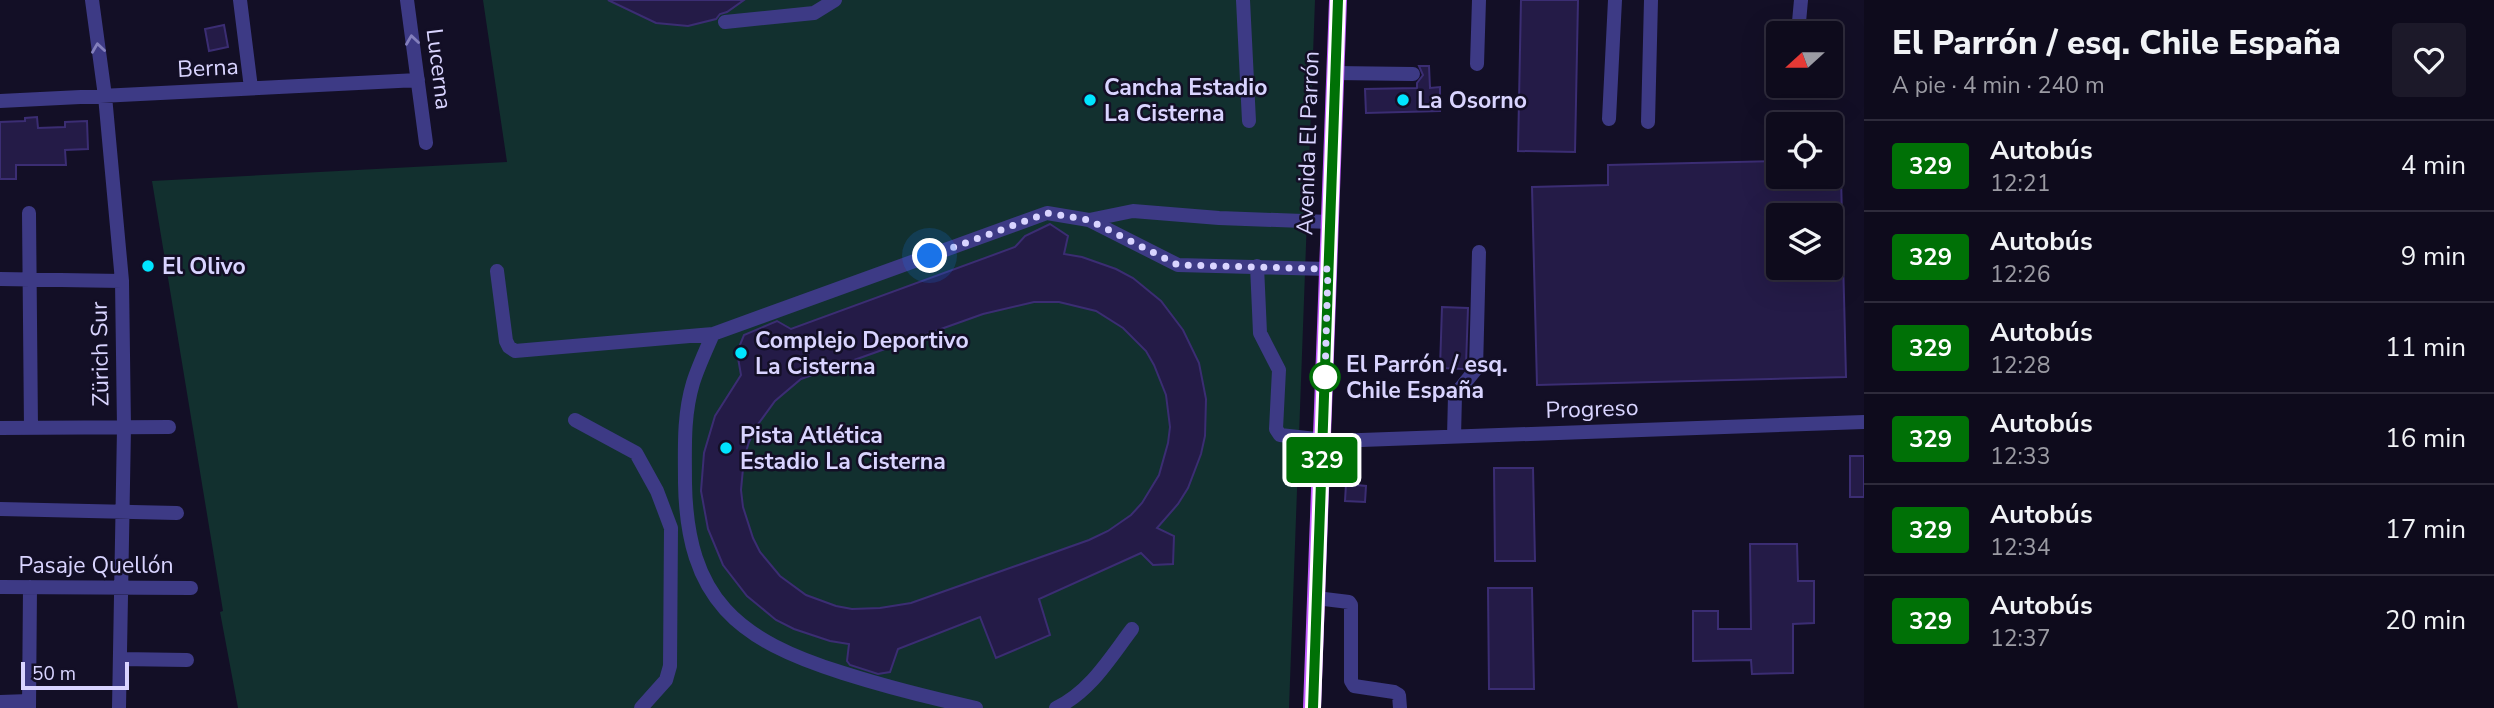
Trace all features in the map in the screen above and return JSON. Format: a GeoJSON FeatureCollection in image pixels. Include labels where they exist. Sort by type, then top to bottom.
{"type":"FeatureCollection","features":[{"type":"Feature","properties":{"kind":"main road","name":"Avenida El Parrón"},"geometry":{"type":"LineString","coordinates":[[1312,708],[1338,0]]}},
{"type":"Feature","properties":{"kind":"street","name":"Zürich Sur"},"geometry":{"type":"LineString","coordinates":[[92,0],[122,281],[124,428],[119,708]]}},
{"type":"Feature","properties":{"kind":"street"},"geometry":{"type":"LineString","coordinates":[[240,0],[251,88]]}},
{"type":"Feature","properties":{"kind":"street","name":"Lucerna"},"geometry":{"type":"LineString","coordinates":[[407,0],[426,144]]}},
{"type":"Feature","properties":{"kind":"street"},"geometry":{"type":"LineString","coordinates":[[726,22],[814,13],[835,0]]}},
{"type":"Feature","properties":{"kind":"street"},"geometry":{"type":"LineString","coordinates":[[1243,0],[1249,121]]}},
{"type":"Feature","properties":{"kind":"street"},"geometry":{"type":"LineString","coordinates":[[1477,64],[1479,0]]}},
{"type":"Feature","properties":{"kind":"street"},"geometry":{"type":"LineString","coordinates":[[1609,119],[1615,0]]}},
{"type":"Feature","properties":{"kind":"street"},"geometry":{"type":"LineString","coordinates":[[1648,122],[1651,0]]}},
{"type":"Feature","properties":{"kind":"street"},"geometry":{"type":"LineString","coordinates":[[1799,21],[1801,0]]}},
{"type":"Feature","properties":{"kind":"street"},"geometry":{"type":"LineString","coordinates":[[1335,73],[1413,74]]}},
{"type":"Feature","properties":{"kind":"street","name":"Berna"},"geometry":{"type":"LineString","coordinates":[[0,101],[418,80]]}},
{"type":"Feature","properties":{"kind":"street"},"geometry":{"type":"LineString","coordinates":[[1089,220],[1133,211],[1219,218],[1330,222]]}},
{"type":"Feature","properties":{"kind":"street"},"geometry":{"type":"LineString","coordinates":[[29,213],[31,428]]}},
{"type":"Feature","properties":{"kind":"street"},"geometry":{"type":"LineString","coordinates":[[497,271],[506,341],[515,351],[713,334],[1047,213],[1089,220],[1178,265],[1328,269]]}},
{"type":"Feature","properties":{"kind":"street"},"geometry":{"type":"LineString","coordinates":[[1454,437],[1455,395],[1476,369],[1479,252]]}},
{"type":"Feature","properties":{"kind":"street","name":"Progreso"},"geometry":{"type":"LineString","coordinates":[[1257,266],[1260,333],[1279,370],[1276,429],[1280,435],[1322,441],[1864,422]]}},
{"type":"Feature","properties":{"kind":"street"},"geometry":{"type":"LineString","coordinates":[[0,279],[122,281]]}},
{"type":"Feature","properties":{"kind":"street"},"geometry":{"type":"LineString","coordinates":[[713,334],[692,384],[684,429],[686,517],[696,560],[720,603],[758,638],[801,660],[898,691],[976,708]]}},
{"type":"Feature","properties":{"kind":"street"},"geometry":{"type":"LineString","coordinates":[[575,420],[636,453],[657,491],[671,528],[670,666],[666,680],[640,708]]}},
{"type":"Feature","properties":{"kind":"street"},"geometry":{"type":"LineString","coordinates":[[0,428],[169,427]]}},
{"type":"Feature","properties":{"kind":"street"},"geometry":{"type":"LineString","coordinates":[[0,509],[177,513]]}},
{"type":"Feature","properties":{"kind":"street","name":"Pasaje Quellón"},"geometry":{"type":"LineString","coordinates":[[0,587],[191,588]]}},
{"type":"Feature","properties":{"kind":"street"},"geometry":{"type":"LineString","coordinates":[[0,702],[29,705],[30,587]]}},
{"type":"Feature","properties":{"kind":"street"},"geometry":{"type":"LineString","coordinates":[[1317,598],[1349,602],[1351,681],[1354,687],[1394,692],[1399,695],[1400,708]]}},
{"type":"Feature","properties":{"kind":"street"},"geometry":{"type":"LineString","coordinates":[[1056,708],[1070,701],[1090,684],[1132,629]]}},
{"type":"Feature","properties":{"kind":"street"},"geometry":{"type":"LineString","coordinates":[[120,659],[187,660]]}},
{"type":"Feature","properties":{"kind":"green space","name":"Complejo Deportivo La Cisterna"},"geometry":{"type":"Polygon","coordinates":[[[483,0],[1315,0],[1289,708],[238,708],[220,612],[223,611],[152,181],[507,162],[483,0]]]}},
{"type":"Feature","properties":{"kind":"building"},"geometry":{"type":"Polygon","coordinates":[[[608,0],[744,0],[716,19],[688,26],[656,23],[608,0]]]}},
{"type":"Feature","properties":{"kind":"building"},"geometry":{"type":"Polygon","coordinates":[[[1521,0],[1578,0],[1575,152],[1518,151],[1521,0]]]}},
{"type":"Feature","properties":{"kind":"building"},"geometry":{"type":"Polygon","coordinates":[[[224,25],[228,47],[209,51],[205,29],[224,25]]]}},
{"type":"Feature","properties":{"kind":"building","name":"La Osorno"},"geometry":{"type":"Polygon","coordinates":[[[1419,66],[1429,66],[1430,88],[1440,87],[1440,111],[1366,113],[1365,89],[1417,88],[1423,75],[1419,66]]]}},
{"type":"Feature","properties":{"kind":"building"},"geometry":{"type":"Polygon","coordinates":[[[37,117],[38,128],[65,127],[65,122],[87,121],[88,149],[65,150],[66,165],[16,165],[16,179],[0,179],[0,122],[25,121],[25,118],[37,117]]]}},
{"type":"Feature","properties":{"kind":"building"},"geometry":{"type":"Polygon","coordinates":[[[1766,161],[1766,189],[1841,189],[1842,203],[1766,203],[1766,280],[1843,280],[1843,257],[1846,377],[1537,385],[1532,187],[1608,185],[1608,165],[1766,161]]]}},
{"type":"Feature","properties":{"kind":"building","name":"Pista Atlética Estadio La Cisterna"},"geometry":{"type":"Polygon","coordinates":[[[1050,224],[1068,236],[1064,254],[1082,257],[1133,278],[1161,301],[1183,330],[1199,363],[1206,399],[1205,436],[1201,454],[1188,488],[1157,528],[1174,536],[1173,564],[1153,565],[1141,553],[1039,599],[1050,635],[996,658],[980,617],[898,649],[890,672],[878,674],[850,665],[847,661],[849,644],[830,641],[794,629],[776,620],[747,596],[723,565],[708,529],[701,491],[704,453],[715,416],[741,375],[737,352],[744,335],[777,321],[791,329],[1015,247],[1025,236],[1050,224]],[[1034,302],[983,314],[801,379],[775,401],[756,427],[749,442],[744,458],[741,490],[743,507],[753,538],[760,552],[780,576],[806,595],[836,606],[852,609],[880,608],[911,603],[1089,540],[1131,515],[1142,503],[1159,475],[1170,427],[1166,395],[1146,351],[1123,328],[1096,311],[1059,302],[1034,302]]]}},
{"type":"Feature","properties":{"kind":"building"},"geometry":{"type":"Polygon","coordinates":[[[1442,307],[1468,308],[1464,369],[1440,368],[1442,307]]]}},
{"type":"Feature","properties":{"kind":"building"},"geometry":{"type":"Polygon","coordinates":[[[1850,456],[1864,456],[1864,497],[1850,497],[1850,456]]]}},
{"type":"Feature","properties":{"kind":"building"},"geometry":{"type":"Polygon","coordinates":[[[1494,468],[1533,468],[1535,561],[1495,561],[1494,468]]]}},
{"type":"Feature","properties":{"kind":"building"},"geometry":{"type":"Polygon","coordinates":[[[1346,484],[1366,486],[1365,502],[1345,501],[1346,484]]]}},
{"type":"Feature","properties":{"kind":"building"},"geometry":{"type":"Polygon","coordinates":[[[1750,544],[1797,544],[1798,581],[1814,581],[1814,623],[1793,624],[1793,673],[1752,674],[1751,660],[1693,661],[1693,611],[1718,611],[1718,629],[1751,629],[1750,544]]]}},
{"type":"Feature","properties":{"kind":"building"},"geometry":{"type":"Polygon","coordinates":[[[1488,588],[1532,588],[1534,689],[1489,689],[1488,588]]]}},
{"type":"Feature","properties":{"kind":"bus line","name":"329"},"geometry":{"type":"LineString","coordinates":[[1313,708],[1338,0]]}},
{"type":"Feature","properties":{"kind":"place","name":"Cancha Estadio La Cisterna"},"geometry":{"type":"Point","coordinates":[1090,100]}},
{"type":"Feature","properties":{"kind":"place","name":"La Osorno"},"geometry":{"type":"Point","coordinates":[1403,100]}},
{"type":"Feature","properties":{"kind":"place","name":"El Olivo"},"geometry":{"type":"Point","coordinates":[148,266]}},
{"type":"Feature","properties":{"kind":"place","name":"Complejo Deportivo La Cisterna"},"geometry":{"type":"Point","coordinates":[741,353]}},
{"type":"Feature","properties":{"kind":"place","name":"El Parrón / esq. Chile España"},"geometry":{"type":"Point","coordinates":[1325,377]}},
{"type":"Feature","properties":{"kind":"place","name":"Pista Atlética Estadio La Cisterna"},"geometry":{"type":"Point","coordinates":[726,448]}},
{"type":"Feature","properties":{"kind":"route"},"geometry":{"type":"LineString","coordinates":[[930,256],[1047,213],[1089,220],[1178,265],[1328,269],[1325,377]]}}]}
